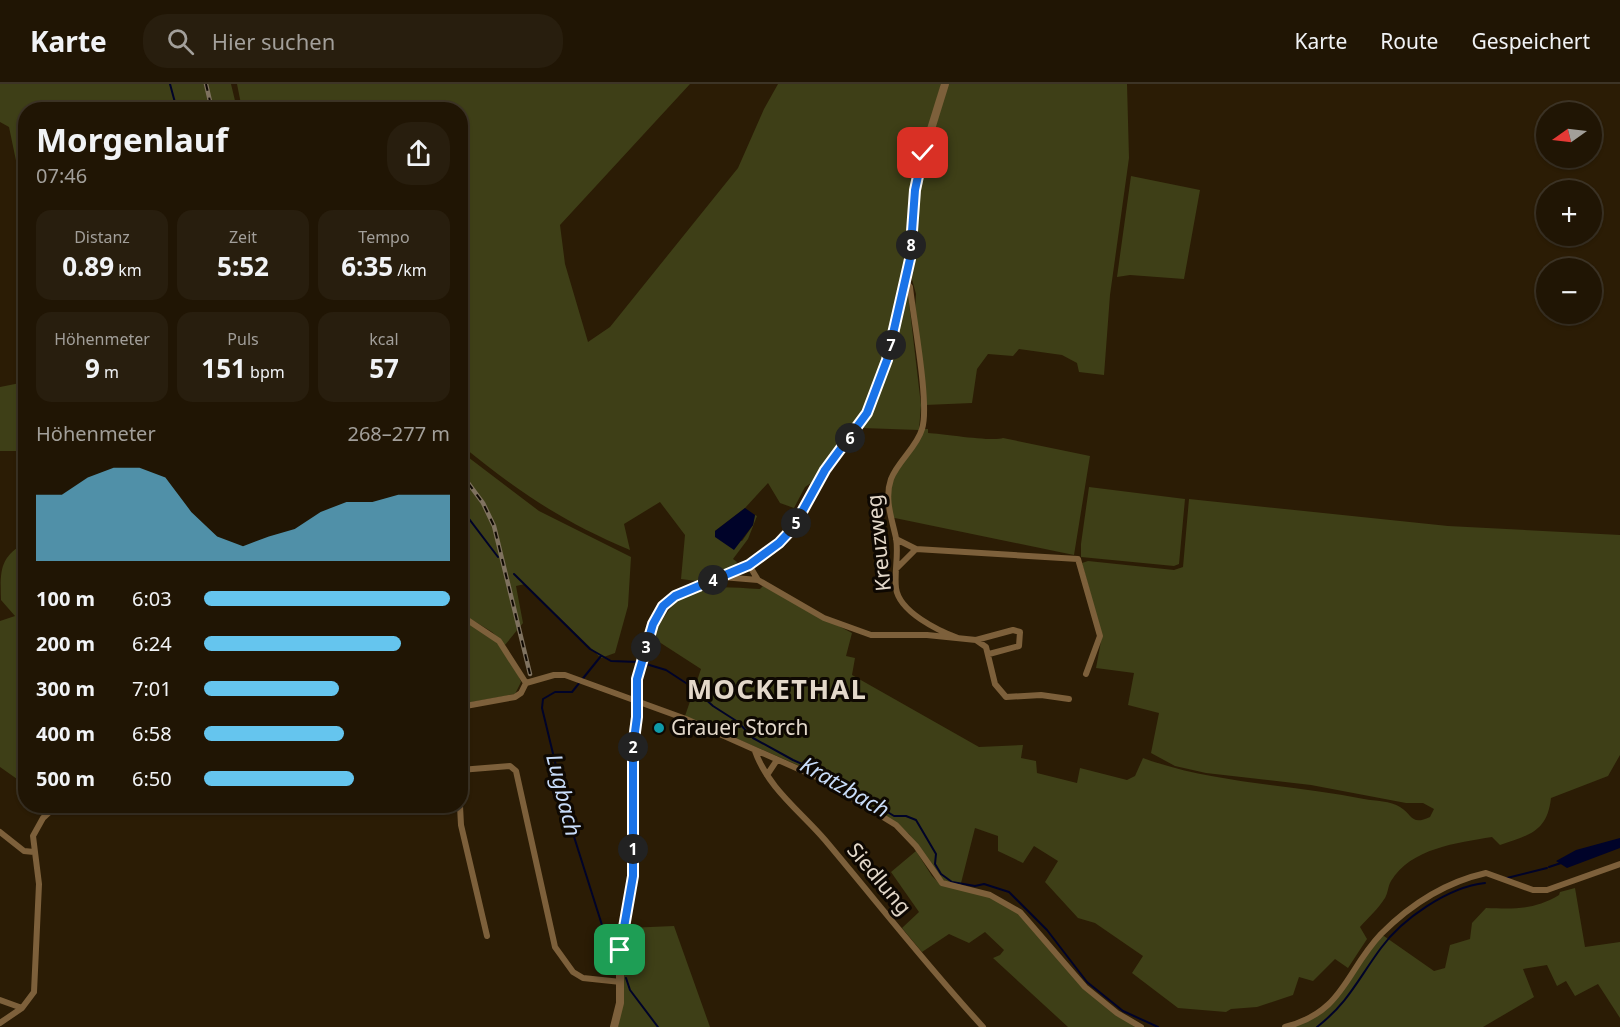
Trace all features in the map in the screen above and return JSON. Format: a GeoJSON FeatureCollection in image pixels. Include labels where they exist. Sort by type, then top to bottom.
{"type":"FeatureCollection","features":[{"type":"Feature","properties":{"kind":"street"},"geometry":{"type":"LineString","coordinates":[[614,1027],[620,1003],[620,950],[633,876],[633,747],[640,667],[653,624],[663,606],[683,591],[749,565],[771,551],[793,528],[825,470],[867,413],[887,360],[905,281],[918,171],[945,84]]}},
{"type":"Feature","properties":{"kind":"street","name":"Kreuzweg"},"geometry":{"type":"LineString","coordinates":[[905,281],[910,287],[924,405],[922,429],[894,474],[889,488],[890,517],[896,539],[896,589],[900,599],[929,627],[958,638]]}},
{"type":"Feature","properties":{"kind":"street"},"geometry":{"type":"LineString","coordinates":[[896,539],[916,549],[1078,559],[1100,636],[1086,674]]}},
{"type":"Feature","properties":{"kind":"street"},"geometry":{"type":"LineString","coordinates":[[897,569],[916,549]]}},
{"type":"Feature","properties":{"kind":"street"},"geometry":{"type":"LineString","coordinates":[[749,565],[758,580]]}},
{"type":"Feature","properties":{"kind":"street"},"geometry":{"type":"LineString","coordinates":[[722,577],[758,580],[824,618],[871,635],[976,640],[1013,630],[1020,632],[1022,639],[1019,646],[989,654]]}},
{"type":"Feature","properties":{"kind":"street"},"geometry":{"type":"LineString","coordinates":[[468,620],[500,641],[526,683]]}},
{"type":"Feature","properties":{"kind":"street"},"geometry":{"type":"LineString","coordinates":[[976,640],[986,647],[995,684],[1006,697],[1041,694],[1069,699]]}},
{"type":"Feature","properties":{"kind":"street"},"geometry":{"type":"LineString","coordinates":[[526,683],[565,675],[686,719],[821,779],[896,825],[916,846],[942,883],[990,895],[1020,912],[1085,987],[1117,1013],[1141,1027]]}},
{"type":"Feature","properties":{"kind":"street"},"geometry":{"type":"LineString","coordinates":[[468,706],[514,697],[521,693],[526,683]]}},
{"type":"Feature","properties":{"kind":"street","name":"Siedlung"},"geometry":{"type":"LineString","coordinates":[[754,751],[780,794],[816,830],[945,986],[983,1027]]}},
{"type":"Feature","properties":{"kind":"street"},"geometry":{"type":"LineString","coordinates":[[767,775],[777,760]]}},
{"type":"Feature","properties":{"kind":"street"},"geometry":{"type":"LineString","coordinates":[[468,769],[510,766],[516,771],[555,946],[561,959],[573,972],[583,978],[621,982]]}},
{"type":"Feature","properties":{"kind":"street"},"geometry":{"type":"LineString","coordinates":[[0,1023],[22,1008],[34,992],[39,884],[34,852],[35,829],[50,813]]}},
{"type":"Feature","properties":{"kind":"street"},"geometry":{"type":"LineString","coordinates":[[460,813],[461,825],[487,936]]}},
{"type":"Feature","properties":{"kind":"street"},"geometry":{"type":"LineString","coordinates":[[0,832],[24,851],[34,852]]}},
{"type":"Feature","properties":{"kind":"street"},"geometry":{"type":"LineString","coordinates":[[1284,1027],[1309,1019],[1334,999],[1381,934],[1425,897],[1486,873],[1533,890],[1548,890],[1620,864]]}},
{"type":"Feature","properties":{"kind":"street"},"geometry":{"type":"LineString","coordinates":[[0,1000],[22,1008]]}},
{"type":"Feature","properties":{"kind":"shaded area"},"geometry":{"type":"Polygon","coordinates":[[[0,84],[231,84],[235,102],[18,102],[18,170],[9,127],[0,122],[0,84]]]}},
{"type":"Feature","properties":{"kind":"shaded area"},"geometry":{"type":"Polygon","coordinates":[[[237,84],[690,84],[560,225],[565,264],[588,342],[610,327],[738,168],[764,109],[778,84],[941,84],[912,188],[906,259],[886,357],[864,412],[814,481],[805,487],[794,508],[780,503],[768,483],[745,508],[715,531],[742,541],[753,525],[755,515],[757,516],[748,539],[733,559],[737,562],[735,567],[696,581],[681,579],[685,535],[660,502],[624,524],[630,550],[583,528],[541,504],[468,450],[468,102],[241,102],[237,84]]]}},
{"type":"Feature","properties":{"kind":"shaded area"},"geometry":{"type":"Polygon","coordinates":[[[948,84],[1127,84],[1129,158],[1110,295],[1104,375],[1079,372],[1077,363],[1062,355],[1019,349],[1013,356],[988,354],[977,369],[972,403],[925,405],[915,310],[916,294],[910,272],[921,172],[948,84]]]}},
{"type":"Feature","properties":{"kind":"shaded area"},"geometry":{"type":"Polygon","coordinates":[[[1131,176],[1200,190],[1184,279],[1130,275],[1117,277],[1131,176]]]}},
{"type":"Feature","properties":{"kind":"shaded area"},"geometry":{"type":"Polygon","coordinates":[[[905,294],[908,294],[921,405],[919,430],[862,428],[884,380],[905,294]]]}},
{"type":"Feature","properties":{"kind":"shaded area"},"geometry":{"type":"Polygon","coordinates":[[[18,383],[18,451],[0,451],[0,387],[18,383]]]}},
{"type":"Feature","properties":{"kind":"shaded area"},"geometry":{"type":"Polygon","coordinates":[[[922,429],[928,429],[928,433],[1003,438],[1090,456],[1074,555],[890,517],[891,480],[922,429]]]}},
{"type":"Feature","properties":{"kind":"shaded area"},"geometry":{"type":"Polygon","coordinates":[[[468,457],[539,511],[631,557],[628,606],[615,653],[601,658],[525,584],[516,586],[523,623],[505,645],[492,632],[468,617],[468,457]]]}},
{"type":"Feature","properties":{"kind":"shaded area"},"geometry":{"type":"Polygon","coordinates":[[[1089,487],[1185,499],[1179,564],[1174,566],[1081,557],[1089,487]]]}},
{"type":"Feature","properties":{"kind":"shaded area"},"geometry":{"type":"Polygon","coordinates":[[[1189,499],[1448,526],[1620,535],[1620,755],[1608,776],[1551,798],[1545,819],[1540,826],[1527,835],[1500,845],[1492,837],[1450,845],[1410,861],[1391,881],[1385,898],[1360,927],[1367,939],[1348,968],[1335,959],[1313,981],[1299,977],[1293,995],[1257,1007],[1231,1009],[1226,1012],[1178,1008],[1132,973],[1143,956],[1095,923],[1078,918],[1045,882],[1058,861],[1034,846],[1023,863],[998,851],[998,836],[975,828],[960,887],[943,880],[909,834],[854,795],[809,770],[685,716],[701,669],[653,638],[673,605],[684,596],[709,588],[760,589],[763,586],[852,633],[846,656],[855,658],[852,675],[979,747],[1023,745],[1021,758],[1036,761],[1037,773],[1077,783],[1080,768],[1127,780],[1135,776],[1143,758],[1197,773],[1388,802],[1400,807],[1416,820],[1430,817],[1434,809],[1423,803],[1406,803],[1311,785],[1206,773],[1175,766],[1151,753],[1159,713],[1128,705],[1134,673],[1096,668],[1102,636],[1082,563],[1088,561],[1174,570],[1183,567],[1189,499]]]}},
{"type":"Feature","properties":{"kind":"shaded area"},"geometry":{"type":"Polygon","coordinates":[[[17,548],[17,779],[0,767],[0,621],[15,616],[1,600],[1,580],[6,559],[17,548]]]}},
{"type":"Feature","properties":{"kind":"shaded area"},"geometry":{"type":"Polygon","coordinates":[[[468,623],[497,641],[521,682],[515,694],[468,703],[468,623]]]}},
{"type":"Feature","properties":{"kind":"shaded area"},"geometry":{"type":"Polygon","coordinates":[[[916,851],[932,876],[941,885],[989,896],[1019,914],[1083,988],[1135,1027],[1068,1027],[993,958],[1004,950],[985,932],[969,943],[949,934],[922,952],[902,928],[919,912],[891,872],[916,851]]]}},
{"type":"Feature","properties":{"kind":"shaded area"},"geometry":{"type":"Polygon","coordinates":[[[1575,888],[1585,947],[1620,942],[1620,1018],[1598,984],[1575,996],[1566,981],[1557,986],[1547,965],[1523,969],[1534,997],[1483,1027],[1285,1027],[1316,1013],[1328,1002],[1351,977],[1381,934],[1434,971],[1445,968],[1450,945],[1470,939],[1472,923],[1486,908],[1533,906],[1550,900],[1560,892],[1575,888]]]}},
{"type":"Feature","properties":{"kind":"shaded area"},"geometry":{"type":"Polygon","coordinates":[[[674,926],[710,1027],[618,1027],[627,928],[674,926]]]}},
{"type":"Feature","properties":{"kind":"water"},"geometry":{"type":"Polygon","coordinates":[[[745,508],[755,515],[753,525],[734,550],[715,537],[715,531],[745,508]]]}},
{"type":"Feature","properties":{"kind":"water"},"geometry":{"type":"Polygon","coordinates":[[[1620,838],[1620,848],[1567,868],[1556,861],[1576,850],[1620,838]]]}},
{"type":"Feature","properties":{"kind":"waterway","name":"Kratzbach"},"geometry":{"type":"LineString","coordinates":[[170,84],[175,102]]}},
{"type":"Feature","properties":{"kind":"waterway","name":"Kratzbach"},"geometry":{"type":"LineString","coordinates":[[468,518],[498,557]]}},
{"type":"Feature","properties":{"kind":"waterway","name":"Kratzbach"},"geometry":{"type":"LineString","coordinates":[[514,574],[590,649],[611,661],[638,662]]}},
{"type":"Feature","properties":{"kind":"waterway","name":"Lugbach"},"geometry":{"type":"LineString","coordinates":[[601,656],[572,692],[555,692],[543,699],[542,708],[570,824],[614,963]]}},
{"type":"Feature","properties":{"kind":"waterway","name":"Kratzbach"},"geometry":{"type":"LineString","coordinates":[[646,664],[666,670],[692,687],[713,706],[738,722],[753,738],[793,760],[856,788],[860,795],[894,816],[906,816],[916,820],[936,854],[935,864],[941,874],[952,882],[975,886],[984,884],[1009,892],[1047,930],[1087,982],[1123,1011],[1158,1027]]}},
{"type":"Feature","properties":{"kind":"waterway","name":"Kratzbach"},"geometry":{"type":"LineString","coordinates":[[1549,867],[1561,863]]}},
{"type":"Feature","properties":{"kind":"waterway","name":"Kratzbach"},"geometry":{"type":"LineString","coordinates":[[1507,878],[1547,868]]}},
{"type":"Feature","properties":{"kind":"waterway","name":"Kratzbach"},"geometry":{"type":"LineString","coordinates":[[1317,1027],[1345,999],[1381,948],[1401,926],[1441,898],[1485,883]]}},
{"type":"Feature","properties":{"kind":"waterway","name":"Lugbach"},"geometry":{"type":"LineString","coordinates":[[626,978],[630,990],[658,1027]]}},
{"type":"Feature","properties":{"kind":"railway"},"geometry":{"type":"LineString","coordinates":[[206,84],[210,102]]}},
{"type":"Feature","properties":{"kind":"railway"},"geometry":{"type":"LineString","coordinates":[[468,483],[483,503],[494,526],[530,674]]}},
{"type":"Feature","properties":{"kind":"place","name":"Grauer Storch"},"geometry":{"type":"Point","coordinates":[659,728]}},
{"type":"Feature","properties":{"kind":"district","name":"MOCKETHAL"},"geometry":{"type":"Point","coordinates":[777,690]}},
{"type":"Feature","properties":{"kind":"route"},"geometry":{"type":"LineString","coordinates":[[620,950],[633,876],[633,747],[637,717],[637,679],[653,624],[663,606],[683,591],[749,565],[771,551],[793,528],[825,470],[867,413],[878,390],[887,360],[910,259],[915,190],[923,153]]}}]}
